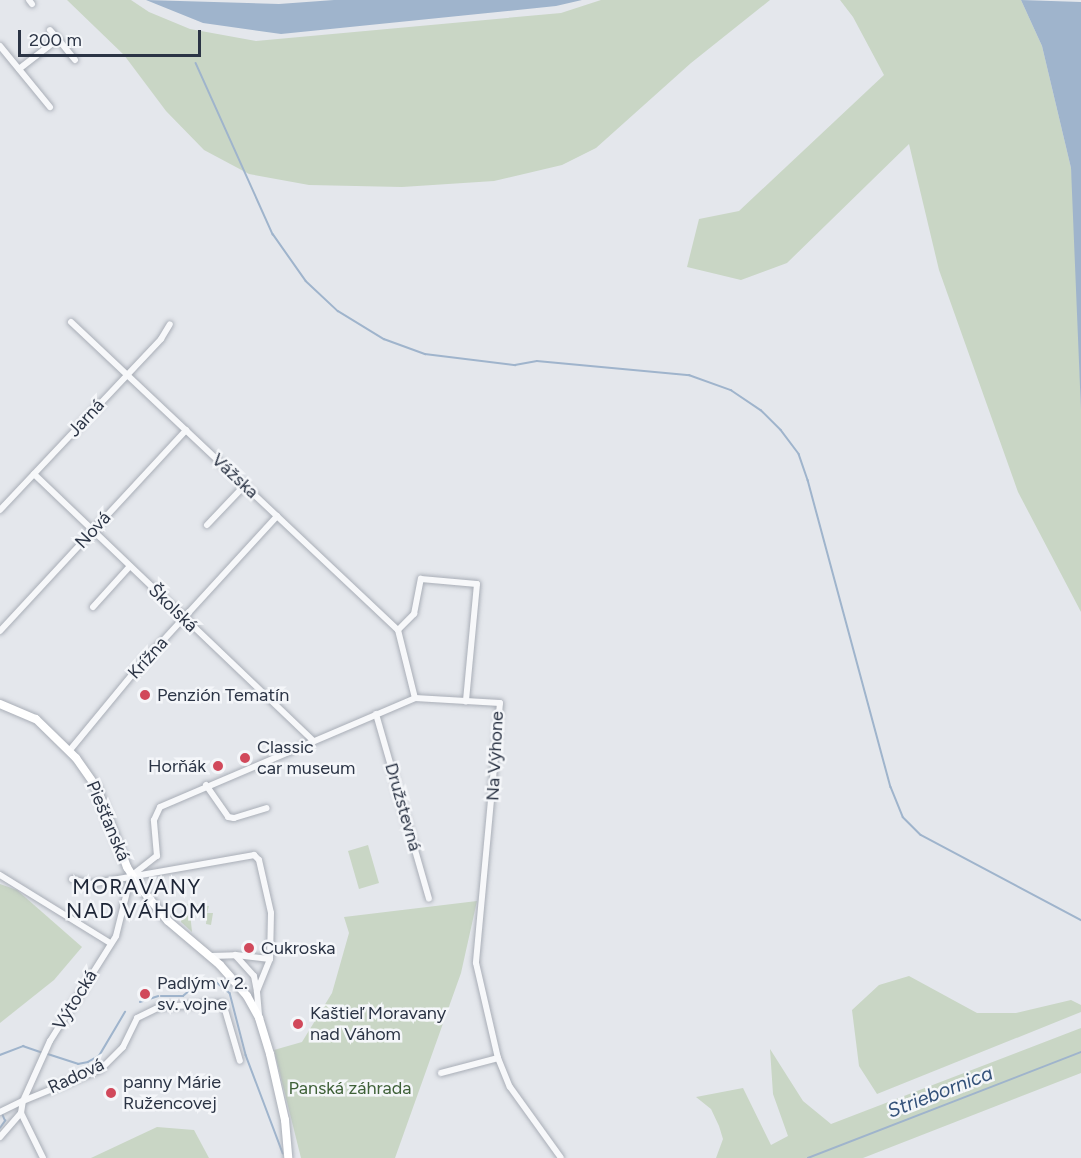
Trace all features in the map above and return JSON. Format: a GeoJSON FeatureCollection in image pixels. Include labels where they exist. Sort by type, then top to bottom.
{"type":"FeatureCollection","features":[{"type":"Feature","properties":{"kind":"main road","name":"Piešťanská"},"geometry":{"type":"LineString","coordinates":[[0,704],[36,719],[70,750],[97,788],[131,876],[168,921],[210,956],[242,990],[259,1017],[281,1101],[289,1156]]}},
{"type":"Feature","properties":{"kind":"street"},"geometry":{"type":"LineString","coordinates":[[50,30],[75,60]]}},
{"type":"Feature","properties":{"kind":"street"},"geometry":{"type":"LineString","coordinates":[[19,69],[57,39]]}},
{"type":"Feature","properties":{"kind":"street"},"geometry":{"type":"LineString","coordinates":[[0,46],[50,107]]}},
{"type":"Feature","properties":{"kind":"street","name":"Vážska"},"geometry":{"type":"LineString","coordinates":[[71,322],[398,630]]}},
{"type":"Feature","properties":{"kind":"street","name":"Jarná"},"geometry":{"type":"LineString","coordinates":[[0,510],[170,324]]}},
{"type":"Feature","properties":{"kind":"street","name":"Nová"},"geometry":{"type":"LineString","coordinates":[[0,631],[186,430]]}},
{"type":"Feature","properties":{"kind":"street","name":"Školská"},"geometry":{"type":"LineString","coordinates":[[33,474],[313,741]]}},
{"type":"Feature","properties":{"kind":"street"},"geometry":{"type":"LineString","coordinates":[[207,525],[244,486]]}},
{"type":"Feature","properties":{"kind":"street","name":"Krížna"},"geometry":{"type":"LineString","coordinates":[[70,750],[184,618],[278,516]]}},
{"type":"Feature","properties":{"kind":"street"},"geometry":{"type":"LineString","coordinates":[[93,607],[130,566]]}},
{"type":"Feature","properties":{"kind":"street"},"geometry":{"type":"LineString","coordinates":[[415,698],[398,630],[414,614],[421,579],[477,584],[466,701]]}},
{"type":"Feature","properties":{"kind":"street","name":"Na Výhone"},"geometry":{"type":"LineString","coordinates":[[131,876],[157,856],[154,826],[157,811],[206,786],[415,698],[500,703],[476,963],[498,1058],[529,1117],[561,1158]]}},
{"type":"Feature","properties":{"kind":"street","name":"Družstevná"},"geometry":{"type":"LineString","coordinates":[[376,714],[429,899]]}},
{"type":"Feature","properties":{"kind":"street"},"geometry":{"type":"LineString","coordinates":[[206,786],[228,817],[267,808]]}},
{"type":"Feature","properties":{"kind":"street"},"geometry":{"type":"LineString","coordinates":[[72,879],[90,884],[250,854],[259,860],[272,913],[270,959],[257,992]]}},
{"type":"Feature","properties":{"kind":"street"},"geometry":{"type":"LineString","coordinates":[[0,875],[110,943]]}},
{"type":"Feature","properties":{"kind":"street","name":"Výtocká"},"geometry":{"type":"LineString","coordinates":[[21,1113],[23,1101],[46,1048],[122,922],[131,876]]}},
{"type":"Feature","properties":{"kind":"street"},"geometry":{"type":"LineString","coordinates":[[210,956],[235,955],[270,959]]}},
{"type":"Feature","properties":{"kind":"street"},"geometry":{"type":"LineString","coordinates":[[235,955],[254,976],[259,1017]]}},
{"type":"Feature","properties":{"kind":"street","name":"Radová"},"geometry":{"type":"LineString","coordinates":[[23,1101],[100,1069],[123,1047],[137,1018],[160,1007],[223,1003],[240,1060]]}},
{"type":"Feature","properties":{"kind":"street"},"geometry":{"type":"LineString","coordinates":[[441,1073],[498,1058]]}},
{"type":"Feature","properties":{"kind":"street"},"geometry":{"type":"LineString","coordinates":[[3,1111],[23,1101]]}},
{"type":"Feature","properties":{"kind":"street"},"geometry":{"type":"LineString","coordinates":[[0,1137],[21,1113],[43,1158]]}},
{"type":"Feature","properties":{"kind":"green space"},"geometry":{"type":"Polygon","coordinates":[[[67,0],[131,0],[149,12],[190,29],[256,41],[561,13],[601,0],[770,0],[691,63],[596,148],[562,165],[494,181],[402,187],[309,185],[249,174],[204,150],[166,111],[124,55],[67,0]]]}},
{"type":"Feature","properties":{"kind":"green space"},"geometry":{"type":"Polygon","coordinates":[[[840,0],[1021,0],[1042,46],[1071,168],[1075,202],[1081,411],[1081,612],[1018,492],[939,270],[909,144],[787,263],[741,280],[687,267],[699,219],[739,211],[884,75],[853,17],[840,0]]]}},
{"type":"Feature","properties":{"kind":"green space"},"geometry":{"type":"Polygon","coordinates":[[[368,845],[379,883],[359,889],[348,851],[368,845]]]}},
{"type":"Feature","properties":{"kind":"green space"},"geometry":{"type":"Polygon","coordinates":[[[0,884],[17,890],[82,947],[54,980],[0,1023],[0,884]]]}},
{"type":"Feature","properties":{"kind":"green space","name":"Panská záhrada"},"geometry":{"type":"Polygon","coordinates":[[[477,901],[461,973],[395,1158],[301,1158],[274,1050],[302,1042],[332,993],[349,933],[344,917],[477,901]]]}},
{"type":"Feature","properties":{"kind":"green space"},"geometry":{"type":"Polygon","coordinates":[[[183,904],[209,906],[207,913],[190,912],[192,932],[181,922],[183,904]]]}},
{"type":"Feature","properties":{"kind":"green space"},"geometry":{"type":"Polygon","coordinates":[[[207,913],[213,913],[211,925],[206,924],[207,913]]]}},
{"type":"Feature","properties":{"kind":"green space"},"geometry":{"type":"Polygon","coordinates":[[[909,976],[977,1013],[1016,1013],[1071,1000],[1081,1005],[1081,1012],[877,1094],[859,1066],[852,1010],[879,985],[909,976]]]}},
{"type":"Feature","properties":{"kind":"green space"},"geometry":{"type":"Polygon","coordinates":[[[1081,1028],[1081,1073],[863,1158],[716,1158],[723,1139],[719,1126],[711,1109],[696,1097],[743,1088],[771,1145],[788,1136],[773,1094],[770,1049],[803,1101],[831,1124],[1081,1028]]]}},
{"type":"Feature","properties":{"kind":"green space"},"geometry":{"type":"Polygon","coordinates":[[[157,1127],[194,1130],[209,1158],[91,1158],[157,1127]]]}},
{"type":"Feature","properties":{"kind":"water"},"geometry":{"type":"Polygon","coordinates":[[[146,0],[279,4],[334,0],[582,0],[556,6],[281,34],[203,23],[146,0]]]}},
{"type":"Feature","properties":{"kind":"water"},"geometry":{"type":"Polygon","coordinates":[[[1021,0],[1081,2],[1081,411],[1071,168],[1042,46],[1021,0]]]}},
{"type":"Feature","properties":{"kind":"waterway"},"geometry":{"type":"LineString","coordinates":[[196,63],[273,234],[306,281],[338,311],[384,339],[425,354],[515,365],[537,361],[689,375],[731,390],[761,410],[781,430],[799,454],[891,787],[903,817],[921,835],[1081,920]]}},
{"type":"Feature","properties":{"kind":"waterway","name":"Striebornica"},"geometry":{"type":"LineString","coordinates":[[161,996],[183,996],[202,980],[215,981],[230,993],[246,1055],[283,1153]]}},
{"type":"Feature","properties":{"kind":"waterway","name":"Striebornica"},"geometry":{"type":"LineString","coordinates":[[140,1002],[158,996]]}},
{"type":"Feature","properties":{"kind":"waterway","name":"Striebornica"},"geometry":{"type":"LineString","coordinates":[[48,1054],[78,1064],[88,1062],[99,1056],[125,1012]]}},
{"type":"Feature","properties":{"kind":"waterway","name":"Striebornica"},"geometry":{"type":"LineString","coordinates":[[0,1055],[23,1046],[43,1053]]}},
{"type":"Feature","properties":{"kind":"waterway","name":"Striebornica"},"geometry":{"type":"LineString","coordinates":[[808,1158],[1081,1052]]}},
{"type":"Feature","properties":{"kind":"waterway","name":"Striebornica"},"geometry":{"type":"LineString","coordinates":[[0,1128],[5,1121],[2,1114]]}},
{"type":"Feature","properties":{"kind":"place","name":"Penzión Tematín"},"geometry":{"type":"Point","coordinates":[145,695]}},
{"type":"Feature","properties":{"kind":"place","name":"Classic car museum"},"geometry":{"type":"Point","coordinates":[245,758]}},
{"type":"Feature","properties":{"kind":"place","name":"Horňák"},"geometry":{"type":"Point","coordinates":[218,766]}},
{"type":"Feature","properties":{"kind":"place","name":"Cukroska"},"geometry":{"type":"Point","coordinates":[249,948]}},
{"type":"Feature","properties":{"kind":"place","name":"Padlým v 2. sv. vojne"},"geometry":{"type":"Point","coordinates":[145,994]}},
{"type":"Feature","properties":{"kind":"place","name":"Kaštieľ Moravany nad Váhom"},"geometry":{"type":"Point","coordinates":[298,1024]}},
{"type":"Feature","properties":{"kind":"place","name":"panny Márie Ružencovej"},"geometry":{"type":"Point","coordinates":[111,1093]}},
{"type":"Feature","properties":{"kind":"district","name":"MORAVANY NAD VÁHOM"},"geometry":{"type":"Point","coordinates":[137,899]}}]}
